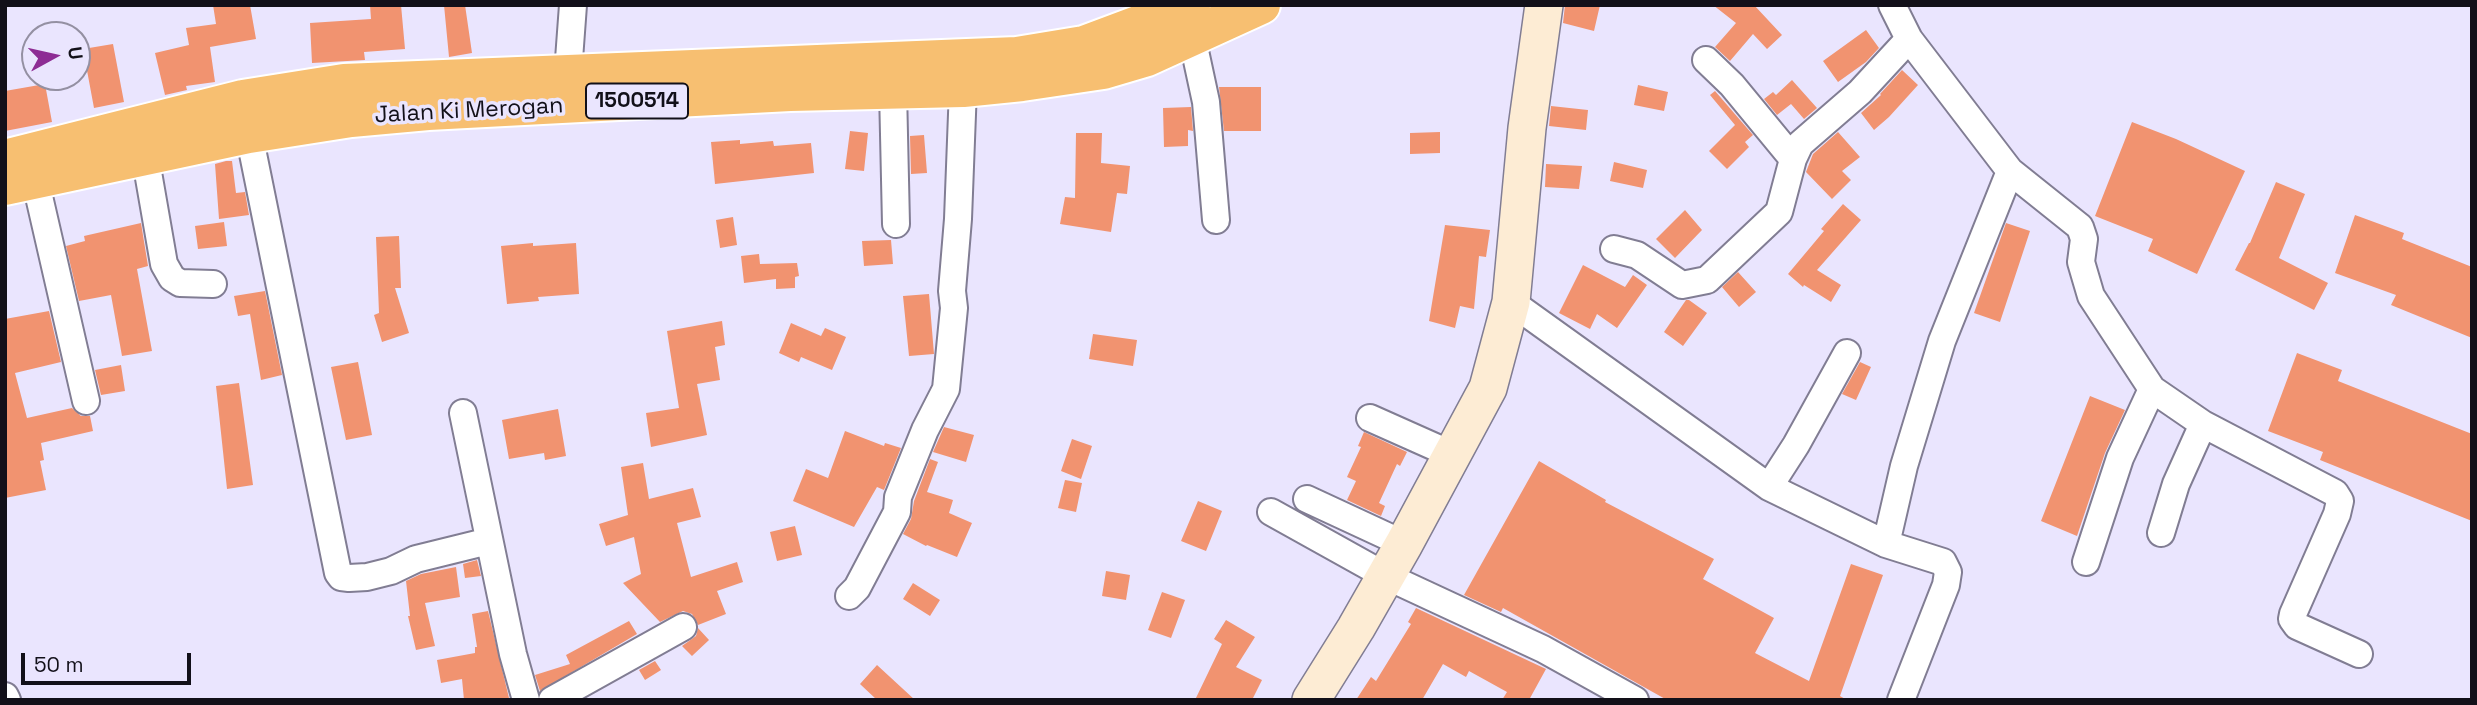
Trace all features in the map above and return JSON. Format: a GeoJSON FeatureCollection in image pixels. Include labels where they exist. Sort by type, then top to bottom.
{"type":"FeatureCollection","features":[{"type":"Feature","properties":{"kind":"highway","name":"Jalan Ki Merogan"},"geometry":{"type":"LineString","coordinates":[[15,175],[351,118],[424,95],[568,73],[1017,56],[1084,45],[1261,5]]}},
{"type":"Feature","properties":{"kind":"highway","name":"Jalan Ki Merogan"},"geometry":{"type":"LineString","coordinates":[[15,175],[118,129],[243,99],[344,83],[424,95],[964,88],[1103,70],[1147,57],[1192,21]]}},
{"type":"Feature","properties":{"kind":"street"},"geometry":{"type":"LineString","coordinates":[[568,73],[573,5]]}},
{"type":"Feature","properties":{"kind":"street"},"geometry":{"type":"LineString","coordinates":[[1311,700],[1386,576],[1488,388],[1511,302],[1527,128],[1544,5]]}},
{"type":"Feature","properties":{"kind":"street"},"geometry":{"type":"LineString","coordinates":[[1892,5],[1909,39],[2010,171],[2080,228],[2084,239],[2081,262],[2091,296],[2152,389],[2203,424],[2335,493],[2340,501],[2337,514],[2292,619],[2297,626],[2358,654]]}},
{"type":"Feature","properties":{"kind":"street"},"geometry":{"type":"LineString","coordinates":[[1192,21],[1206,102],[1216,220]]}},
{"type":"Feature","properties":{"kind":"street"},"geometry":{"type":"LineString","coordinates":[[1614,249],[1637,255],[1682,285],[1707,280],[1779,212],[1793,159],[1800,144],[1860,92],[1909,39]]}},
{"type":"Feature","properties":{"kind":"street"},"geometry":{"type":"LineString","coordinates":[[1706,60],[1732,85],[1793,159]]}},
{"type":"Feature","properties":{"kind":"street"},"geometry":{"type":"LineString","coordinates":[[849,596],[858,588],[897,512],[898,497],[925,430],[946,389],[954,308],[952,291],[964,88]]}},
{"type":"Feature","properties":{"kind":"street"},"geometry":{"type":"LineString","coordinates":[[893,90],[896,224]]}},
{"type":"Feature","properties":{"kind":"street"},"geometry":{"type":"LineString","coordinates":[[249,134],[338,573],[341,577],[367,577],[391,571],[416,559],[489,541]]}},
{"type":"Feature","properties":{"kind":"street"},"geometry":{"type":"LineString","coordinates":[[145,155],[164,264],[172,278],[180,283],[213,284]]}},
{"type":"Feature","properties":{"kind":"street"},"geometry":{"type":"LineString","coordinates":[[1886,544],[1904,466],[1942,341],[2010,171]]}},
{"type":"Feature","properties":{"kind":"street"},"geometry":{"type":"LineString","coordinates":[[15,175],[86,401]]}},
{"type":"Feature","properties":{"kind":"street"},"geometry":{"type":"LineString","coordinates":[[1511,302],[1769,487],[1886,544],[1943,562],[1948,572],[1946,585],[1901,700]]}},
{"type":"Feature","properties":{"kind":"street"},"geometry":{"type":"LineString","coordinates":[[1769,487],[1796,445],[1847,353]]}},
{"type":"Feature","properties":{"kind":"street"},"geometry":{"type":"LineString","coordinates":[[2086,562],[2120,458],[2152,389]]}},
{"type":"Feature","properties":{"kind":"street"},"geometry":{"type":"LineString","coordinates":[[463,413],[513,654],[526,700]]}},
{"type":"Feature","properties":{"kind":"street"},"geometry":{"type":"LineString","coordinates":[[1370,418],[1453,454]]}},
{"type":"Feature","properties":{"kind":"street"},"geometry":{"type":"LineString","coordinates":[[2161,533],[2176,484],[2203,424]]}},
{"type":"Feature","properties":{"kind":"street"},"geometry":{"type":"LineString","coordinates":[[1307,499],[1404,544]]}},
{"type":"Feature","properties":{"kind":"street"},"geometry":{"type":"LineString","coordinates":[[1271,512],[1386,576],[1543,649],[1635,700]]}},
{"type":"Feature","properties":{"kind":"street"},"geometry":{"type":"LineString","coordinates":[[552,700],[683,626]]}},
{"type":"Feature","properties":{"kind":"building"},"geometry":{"type":"Polygon","coordinates":[[[213,5],[250,5],[256,39],[210,47],[215,82],[186,86],[187,90],[165,95],[155,53],[189,45],[186,28],[216,24],[213,5]]]}},
{"type":"Feature","properties":{"kind":"building"},"geometry":{"type":"Polygon","coordinates":[[[370,5],[401,5],[405,49],[364,52],[365,60],[312,63],[310,23],[371,19],[370,5]]]}},
{"type":"Feature","properties":{"kind":"building"},"geometry":{"type":"Polygon","coordinates":[[[444,5],[465,5],[472,53],[449,57],[444,5]]]}},
{"type":"Feature","properties":{"kind":"building"},"geometry":{"type":"Polygon","coordinates":[[[1565,5],[1600,5],[1594,31],[1563,23],[1565,5]]]}},
{"type":"Feature","properties":{"kind":"building"},"geometry":{"type":"Polygon","coordinates":[[[1713,5],[1754,5],[1782,35],[1767,49],[1753,34],[1730,61],[1715,47],[1736,23],[1713,5]]]}},
{"type":"Feature","properties":{"kind":"building"},"geometry":{"type":"Polygon","coordinates":[[[1866,30],[1879,48],[1866,62],[1838,82],[1823,61],[1866,30]]]}},
{"type":"Feature","properties":{"kind":"building"},"geometry":{"type":"Polygon","coordinates":[[[113,44],[124,102],[94,108],[91,91],[91,48],[113,44]]]}},
{"type":"Feature","properties":{"kind":"building"},"geometry":{"type":"Polygon","coordinates":[[[1902,70],[1918,85],[1874,130],[1861,113],[1902,70]]]}},
{"type":"Feature","properties":{"kind":"building"},"geometry":{"type":"Polygon","coordinates":[[[1792,80],[1817,108],[1804,119],[1791,104],[1777,115],[1764,99],[1773,92],[1776,95],[1792,80]]]}},
{"type":"Feature","properties":{"kind":"building"},"geometry":{"type":"Polygon","coordinates":[[[1638,85],[1668,92],[1664,111],[1634,105],[1638,85]]]}},
{"type":"Feature","properties":{"kind":"building"},"geometry":{"type":"Polygon","coordinates":[[[1219,87],[1261,87],[1261,131],[1224,131],[1219,87]]]}},
{"type":"Feature","properties":{"kind":"building"},"geometry":{"type":"Polygon","coordinates":[[[21,88],[21,91],[46,91],[52,122],[5,131],[5,91],[21,88]]]}},
{"type":"Feature","properties":{"kind":"building"},"geometry":{"type":"Polygon","coordinates":[[[1715,91],[1753,135],[1745,142],[1749,147],[1727,169],[1709,151],[1735,125],[1710,95],[1715,91]]]}},
{"type":"Feature","properties":{"kind":"building"},"geometry":{"type":"Polygon","coordinates":[[[1551,106],[1588,110],[1586,130],[1549,126],[1551,106]]]}},
{"type":"Feature","properties":{"kind":"building"},"geometry":{"type":"Polygon","coordinates":[[[1191,107],[1193,131],[1188,130],[1188,146],[1164,147],[1163,108],[1191,107]]]}},
{"type":"Feature","properties":{"kind":"building"},"geometry":{"type":"Polygon","coordinates":[[[2132,122],[2245,171],[2197,274],[2148,251],[2153,239],[2095,216],[2132,122]]]}},
{"type":"Feature","properties":{"kind":"building"},"geometry":{"type":"Polygon","coordinates":[[[850,131],[868,133],[864,171],[845,169],[850,131]]]}},
{"type":"Feature","properties":{"kind":"building"},"geometry":{"type":"Polygon","coordinates":[[[1440,132],[1440,153],[1410,154],[1410,133],[1440,132]]]}},
{"type":"Feature","properties":{"kind":"building"},"geometry":{"type":"Polygon","coordinates":[[[1838,132],[1860,157],[1842,171],[1851,180],[1832,199],[1806,172],[1813,154],[1838,132]]]}},
{"type":"Feature","properties":{"kind":"building"},"geometry":{"type":"Polygon","coordinates":[[[1076,133],[1102,133],[1101,163],[1130,166],[1127,194],[1117,193],[1111,232],[1060,224],[1065,197],[1075,198],[1076,133]]]}},
{"type":"Feature","properties":{"kind":"building"},"geometry":{"type":"Polygon","coordinates":[[[924,135],[927,173],[911,174],[910,136],[924,135]]]}},
{"type":"Feature","properties":{"kind":"building"},"geometry":{"type":"Polygon","coordinates":[[[740,140],[740,144],[773,141],[774,146],[811,143],[814,173],[715,184],[711,142],[740,140]]]}},
{"type":"Feature","properties":{"kind":"building"},"geometry":{"type":"Polygon","coordinates":[[[232,161],[236,193],[245,192],[249,215],[219,219],[215,164],[232,161]]]}},
{"type":"Feature","properties":{"kind":"building"},"geometry":{"type":"Polygon","coordinates":[[[1614,162],[1647,170],[1643,188],[1610,181],[1614,162]]]}},
{"type":"Feature","properties":{"kind":"building"},"geometry":{"type":"Polygon","coordinates":[[[1546,164],[1582,166],[1579,189],[1545,187],[1546,164]]]}},
{"type":"Feature","properties":{"kind":"building"},"geometry":{"type":"Polygon","coordinates":[[[2276,182],[2305,194],[2279,258],[2328,283],[2314,310],[2235,270],[2250,243],[2276,182]]]}},
{"type":"Feature","properties":{"kind":"building"},"geometry":{"type":"Polygon","coordinates":[[[1843,204],[1861,220],[1817,270],[1841,285],[1831,302],[1804,285],[1803,287],[1788,274],[1843,204]]]}},
{"type":"Feature","properties":{"kind":"building"},"geometry":{"type":"Polygon","coordinates":[[[1685,210],[1702,230],[1675,258],[1656,239],[1685,210]]]}},
{"type":"Feature","properties":{"kind":"building"},"geometry":{"type":"Polygon","coordinates":[[[2355,215],[2404,233],[2402,239],[2472,267],[2472,338],[2391,305],[2396,295],[2335,273],[2355,215]]]}},
{"type":"Feature","properties":{"kind":"building"},"geometry":{"type":"Polygon","coordinates":[[[733,217],[737,245],[720,248],[716,220],[733,217]]]}},
{"type":"Feature","properties":{"kind":"building"},"geometry":{"type":"Polygon","coordinates":[[[224,222],[227,246],[198,249],[195,226],[224,222]]]}},
{"type":"Feature","properties":{"kind":"building"},"geometry":{"type":"Polygon","coordinates":[[[141,223],[148,266],[137,269],[152,351],[122,356],[111,295],[79,301],[66,246],[85,241],[84,236],[141,223]]]}},
{"type":"Feature","properties":{"kind":"building"},"geometry":{"type":"Polygon","coordinates":[[[2006,223],[2030,231],[2000,322],[1974,313],[2006,223]]]}},
{"type":"Feature","properties":{"kind":"building"},"geometry":{"type":"Polygon","coordinates":[[[1445,225],[1490,230],[1486,257],[1479,256],[1474,309],[1460,306],[1455,328],[1429,321],[1445,225]]]}},
{"type":"Feature","properties":{"kind":"building"},"geometry":{"type":"Polygon","coordinates":[[[399,236],[401,288],[395,288],[409,333],[382,342],[374,315],[379,313],[376,237],[399,236]]]}},
{"type":"Feature","properties":{"kind":"building"},"geometry":{"type":"Polygon","coordinates":[[[891,240],[893,264],[864,266],[862,241],[891,240]]]}},
{"type":"Feature","properties":{"kind":"building"},"geometry":{"type":"Polygon","coordinates":[[[533,243],[533,246],[576,243],[579,294],[538,297],[539,301],[507,304],[501,246],[533,243]]]}},
{"type":"Feature","properties":{"kind":"building"},"geometry":{"type":"Polygon","coordinates":[[[759,254],[760,264],[797,263],[799,276],[795,277],[795,288],[776,289],[776,279],[744,283],[741,256],[759,254]]]}},
{"type":"Feature","properties":{"kind":"building"},"geometry":{"type":"Polygon","coordinates":[[[1583,265],[1625,287],[1633,275],[1647,285],[1617,328],[1597,314],[1590,329],[1559,313],[1583,265]]]}},
{"type":"Feature","properties":{"kind":"building"},"geometry":{"type":"Polygon","coordinates":[[[1738,272],[1756,292],[1739,307],[1722,287],[1738,272]]]}},
{"type":"Feature","properties":{"kind":"building"},"geometry":{"type":"Polygon","coordinates":[[[265,291],[282,375],[261,380],[250,314],[238,316],[234,296],[265,291]]]}},
{"type":"Feature","properties":{"kind":"building"},"geometry":{"type":"Polygon","coordinates":[[[929,294],[934,354],[909,356],[903,296],[929,294]]]}},
{"type":"Feature","properties":{"kind":"building"},"geometry":{"type":"Polygon","coordinates":[[[1686,300],[1707,313],[1683,346],[1664,332],[1686,300]]]}},
{"type":"Feature","properties":{"kind":"building"},"geometry":{"type":"Polygon","coordinates":[[[49,311],[61,362],[15,373],[27,418],[72,408],[81,416],[90,416],[93,431],[41,443],[44,460],[40,461],[46,490],[5,498],[5,319],[49,311]]]}},
{"type":"Feature","properties":{"kind":"building"},"geometry":{"type":"Polygon","coordinates":[[[722,321],[725,345],[715,347],[720,380],[697,384],[707,435],[651,447],[646,413],[679,408],[667,331],[722,321]]]}},
{"type":"Feature","properties":{"kind":"building"},"geometry":{"type":"Polygon","coordinates":[[[791,323],[821,336],[825,328],[846,337],[832,370],[801,357],[799,362],[779,353],[791,323]]]}},
{"type":"Feature","properties":{"kind":"building"},"geometry":{"type":"Polygon","coordinates":[[[1093,334],[1137,340],[1133,366],[1089,359],[1093,334]]]}},
{"type":"Feature","properties":{"kind":"building"},"geometry":{"type":"Polygon","coordinates":[[[2297,353],[2342,370],[2338,381],[2472,434],[2472,521],[2320,460],[2323,452],[2268,431],[2297,353]]]}},
{"type":"Feature","properties":{"kind":"building"},"geometry":{"type":"Polygon","coordinates":[[[358,362],[372,435],[346,440],[331,367],[358,362]]]}},
{"type":"Feature","properties":{"kind":"building"},"geometry":{"type":"Polygon","coordinates":[[[1860,362],[1871,367],[1856,400],[1842,394],[1860,362]]]}},
{"type":"Feature","properties":{"kind":"building"},"geometry":{"type":"Polygon","coordinates":[[[121,365],[125,391],[101,395],[95,370],[121,365]]]}},
{"type":"Feature","properties":{"kind":"building"},"geometry":{"type":"Polygon","coordinates":[[[239,383],[253,485],[227,489],[216,386],[239,383]]]}},
{"type":"Feature","properties":{"kind":"building"},"geometry":{"type":"Polygon","coordinates":[[[2090,396],[2125,410],[2105,453],[2077,536],[2041,521],[2090,396]]]}},
{"type":"Feature","properties":{"kind":"building"},"geometry":{"type":"Polygon","coordinates":[[[558,409],[566,456],[545,460],[544,453],[509,459],[502,420],[558,409]]]}},
{"type":"Feature","properties":{"kind":"building"},"geometry":{"type":"Polygon","coordinates":[[[944,427],[974,435],[966,462],[933,452],[944,427]]]}},
{"type":"Feature","properties":{"kind":"building"},"geometry":{"type":"Polygon","coordinates":[[[845,431],[884,446],[885,443],[901,448],[884,490],[877,487],[854,527],[793,501],[806,469],[828,478],[845,431]]]}},
{"type":"Feature","properties":{"kind":"building"},"geometry":{"type":"Polygon","coordinates":[[[1364,432],[1407,452],[1400,466],[1397,464],[1379,503],[1385,506],[1381,516],[1347,500],[1356,481],[1347,477],[1361,447],[1358,446],[1364,432]]]}},
{"type":"Feature","properties":{"kind":"building"},"geometry":{"type":"Polygon","coordinates":[[[1072,439],[1092,446],[1081,479],[1061,471],[1072,439]]]}},
{"type":"Feature","properties":{"kind":"building"},"geometry":{"type":"Polygon","coordinates":[[[930,459],[938,462],[927,492],[953,500],[949,513],[972,523],[957,557],[903,534],[911,519],[914,501],[930,459]]]}},
{"type":"Feature","properties":{"kind":"building"},"geometry":{"type":"Polygon","coordinates":[[[1539,461],[1606,500],[1605,502],[1714,559],[1703,579],[1774,618],[1755,653],[1809,681],[1851,564],[1883,575],[1840,696],[1847,700],[1667,700],[1503,608],[1501,612],[1464,595],[1539,461]]]}},
{"type":"Feature","properties":{"kind":"building"},"geometry":{"type":"Polygon","coordinates":[[[643,463],[649,499],[693,488],[701,517],[677,523],[691,577],[737,562],[743,582],[717,591],[726,614],[698,625],[692,614],[683,611],[660,622],[623,583],[641,574],[634,537],[606,546],[599,524],[628,515],[621,467],[643,463]]]}},
{"type":"Feature","properties":{"kind":"building"},"geometry":{"type":"Polygon","coordinates":[[[1065,480],[1082,483],[1076,512],[1058,508],[1065,480]]]}},
{"type":"Feature","properties":{"kind":"building"},"geometry":{"type":"Polygon","coordinates":[[[1198,501],[1222,511],[1206,551],[1181,541],[1198,501]]]}},
{"type":"Feature","properties":{"kind":"building"},"geometry":{"type":"Polygon","coordinates":[[[795,526],[802,555],[777,561],[770,532],[795,526]]]}},
{"type":"Feature","properties":{"kind":"building"},"geometry":{"type":"Polygon","coordinates":[[[477,560],[481,576],[465,578],[463,564],[477,560]]]}},
{"type":"Feature","properties":{"kind":"building"},"geometry":{"type":"Polygon","coordinates":[[[456,567],[460,597],[425,603],[435,646],[416,650],[408,616],[406,581],[421,574],[456,567]]]}},
{"type":"Feature","properties":{"kind":"building"},"geometry":{"type":"Polygon","coordinates":[[[1106,571],[1130,575],[1126,600],[1102,596],[1106,571]]]}},
{"type":"Feature","properties":{"kind":"building"},"geometry":{"type":"Polygon","coordinates":[[[913,583],[940,600],[930,616],[903,599],[913,583]]]}},
{"type":"Feature","properties":{"kind":"building"},"geometry":{"type":"Polygon","coordinates":[[[1162,592],[1185,600],[1171,638],[1148,630],[1162,592]]]}},
{"type":"Feature","properties":{"kind":"building"},"geometry":{"type":"Polygon","coordinates":[[[1416,608],[1546,669],[1529,700],[1502,700],[1507,692],[1469,671],[1466,677],[1443,664],[1422,700],[1356,700],[1371,677],[1376,681],[1411,624],[1408,622],[1416,608]]]}},
{"type":"Feature","properties":{"kind":"building"},"geometry":{"type":"Polygon","coordinates":[[[488,611],[509,698],[464,700],[462,679],[441,683],[437,660],[475,653],[477,647],[472,614],[488,611]]]}},
{"type":"Feature","properties":{"kind":"building"},"geometry":{"type":"Polygon","coordinates":[[[1226,620],[1255,637],[1236,667],[1262,680],[1252,700],[1195,700],[1222,644],[1214,639],[1226,620]]]}},
{"type":"Feature","properties":{"kind":"building"},"geometry":{"type":"Polygon","coordinates":[[[629,621],[637,634],[540,691],[535,675],[570,664],[566,655],[629,621]]]}},
{"type":"Feature","properties":{"kind":"building"},"geometry":{"type":"Polygon","coordinates":[[[698,628],[709,640],[692,656],[682,646],[696,636],[698,628]]]}},
{"type":"Feature","properties":{"kind":"building"},"geometry":{"type":"Polygon","coordinates":[[[655,661],[661,670],[645,680],[639,670],[655,661]]]}},
{"type":"Feature","properties":{"kind":"building"},"geometry":{"type":"Polygon","coordinates":[[[877,665],[915,700],[877,700],[860,684],[877,665]]]}}]}
